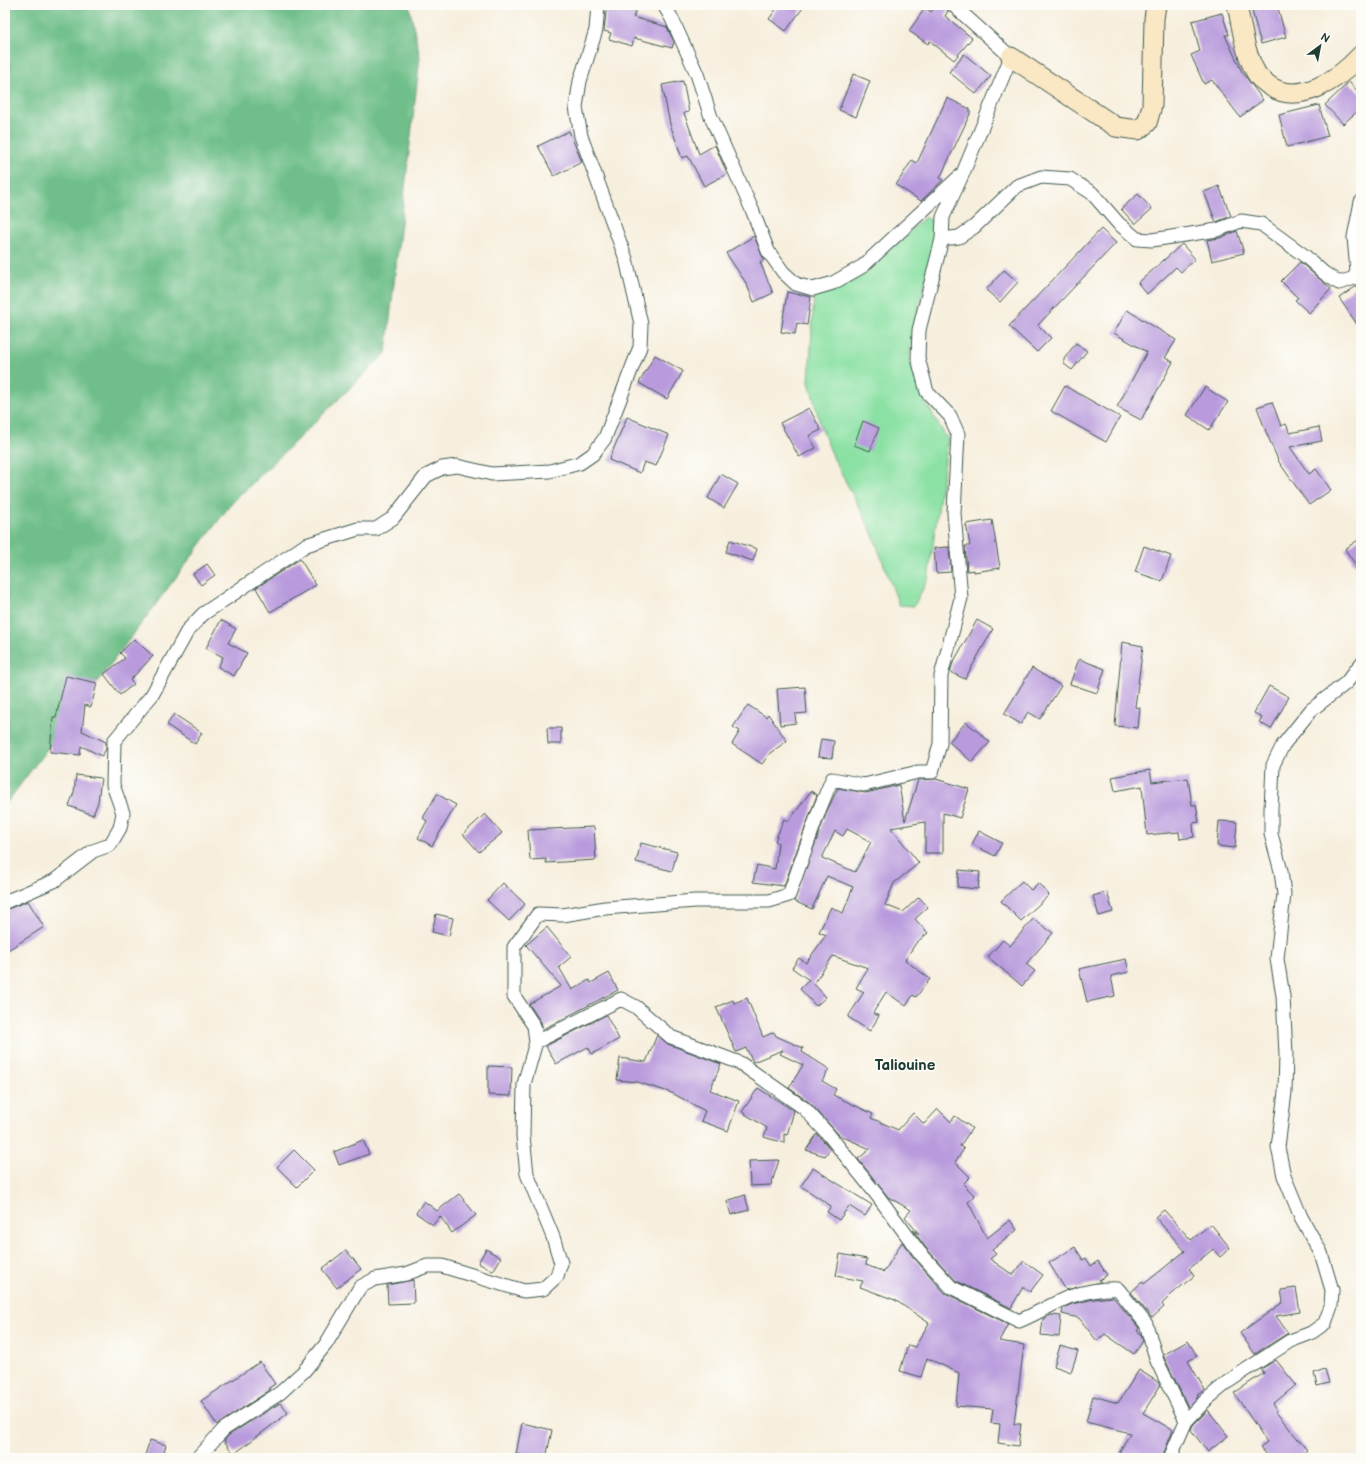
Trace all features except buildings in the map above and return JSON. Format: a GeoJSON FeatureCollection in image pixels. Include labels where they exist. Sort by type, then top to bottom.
{"type":"FeatureCollection","features":[{"type":"Feature","properties":{"kind":"street"},"geometry":{"type":"LineString","coordinates":[[5,902],[54,882],[93,851],[110,845],[120,828],[122,813],[113,785],[114,741],[152,695],[188,630],[203,614],[306,545],[358,529],[376,529],[393,518],[426,476],[442,468],[457,466],[492,474],[550,471],[580,463],[593,454],[605,438],[640,347],[642,324],[626,259],[581,136],[576,107],[580,81],[596,30],[598,5]]}},
{"type":"Feature","properties":{"kind":"street"},"geometry":{"type":"LineString","coordinates":[[664,5],[697,74],[710,117],[753,212],[768,251],[783,272],[796,284],[813,289],[833,283],[862,266],[963,174]]}},
{"type":"Feature","properties":{"kind":"street"},"geometry":{"type":"LineString","coordinates":[[953,5],[1010,57],[1116,128],[1138,130],[1147,123],[1152,106],[1154,18],[1156,5]]}},
{"type":"Feature","properties":{"kind":"street"},"geometry":{"type":"LineString","coordinates":[[1237,5],[1248,53],[1258,76],[1275,90],[1298,93],[1325,85],[1350,67],[1361,55]]}},
{"type":"Feature","properties":{"kind":"street"},"geometry":{"type":"LineString","coordinates":[[197,1458],[224,1429],[280,1393],[304,1371],[326,1344],[360,1287],[375,1279],[406,1274],[427,1266],[442,1266],[524,1291],[542,1289],[557,1276],[561,1263],[553,1237],[527,1174],[522,1136],[524,1084],[536,1042],[534,1026],[514,996],[514,948],[538,914],[563,915],[605,908],[695,901],[769,901],[789,895],[832,779],[864,785],[918,772],[932,772],[940,744],[941,676],[961,598],[954,513],[958,434],[950,416],[927,392],[918,358],[919,330],[942,239],[943,217],[963,174],[1010,57]]}},
{"type":"Feature","properties":{"kind":"street"},"geometry":{"type":"LineString","coordinates":[[942,239],[959,238],[974,227],[1017,186],[1041,177],[1070,179],[1092,193],[1118,223],[1137,239],[1152,240],[1217,230],[1241,221],[1261,224],[1305,256],[1324,274],[1339,283],[1354,278],[1357,271],[1354,237],[1361,202]]}},
{"type":"Feature","properties":{"kind":"street"},"geometry":{"type":"LineString","coordinates":[[1170,1458],[1186,1421],[1230,1381],[1290,1341],[1311,1333],[1325,1323],[1331,1306],[1332,1290],[1321,1253],[1301,1217],[1287,1183],[1278,1147],[1285,1092],[1286,1054],[1283,996],[1277,959],[1284,894],[1281,871],[1271,834],[1273,765],[1283,745],[1311,710],[1346,683],[1361,664]]}},
{"type":"Feature","properties":{"kind":"street"},"geometry":{"type":"LineString","coordinates":[[536,1042],[621,1000],[636,1007],[671,1037],[740,1063],[804,1108],[828,1134],[920,1252],[951,1287],[1019,1321],[1038,1314],[1070,1297],[1109,1288],[1118,1289],[1146,1324],[1157,1361],[1186,1421]]}},
{"type":"Feature","properties":{"kind":"green space"},"geometry":{"type":"Polygon","coordinates":[[[5,5],[409,5],[420,57],[386,353],[231,504],[5,805],[5,5]]]}},
{"type":"Feature","properties":{"kind":"green space"},"geometry":{"type":"Polygon","coordinates":[[[925,217],[935,223],[937,237],[919,306],[909,357],[926,403],[948,440],[928,579],[914,606],[899,605],[871,530],[834,459],[821,427],[809,382],[814,294],[857,279],[925,217]]]}},
{"type":"Feature","properties":{"kind":"district","name":"Taliouine"},"geometry":{"type":"Point","coordinates":[905,1065]}}]}
